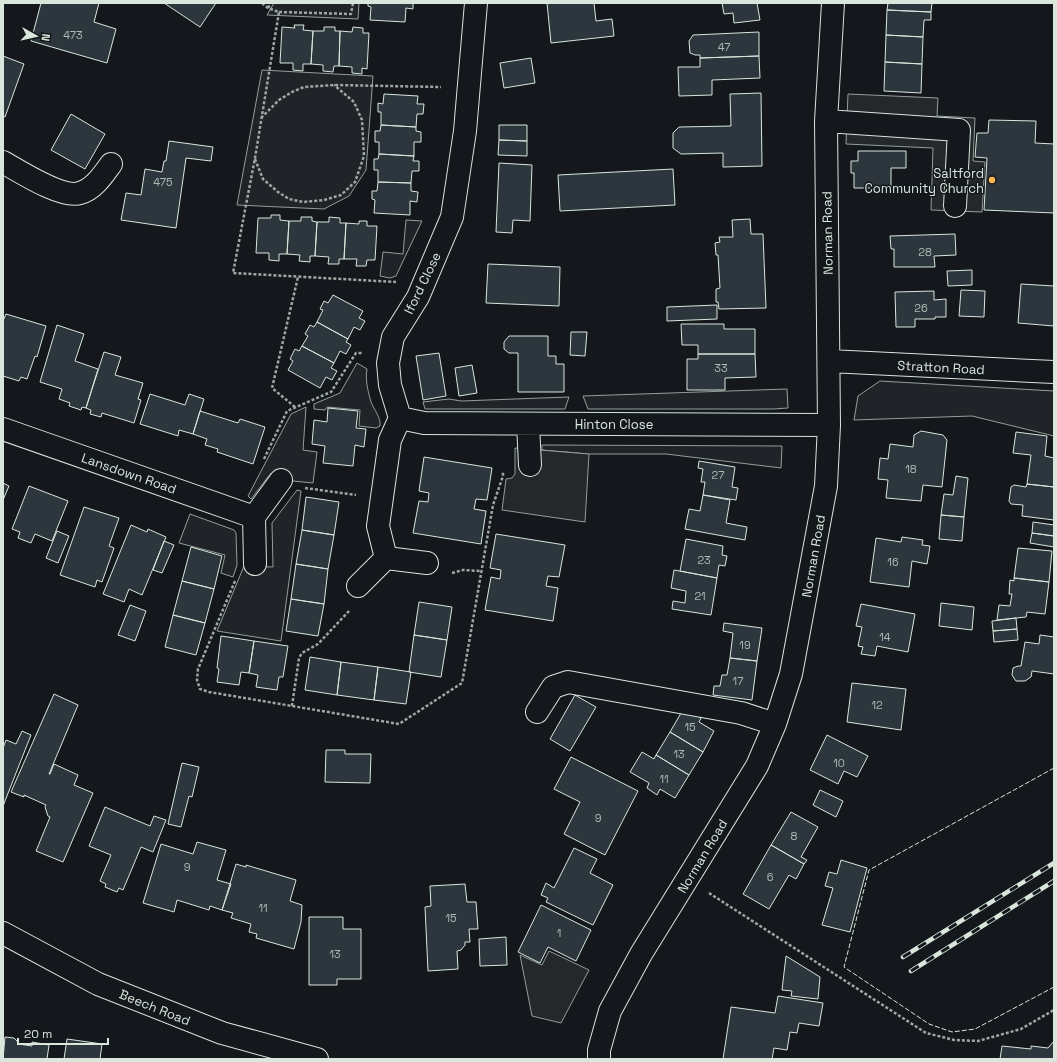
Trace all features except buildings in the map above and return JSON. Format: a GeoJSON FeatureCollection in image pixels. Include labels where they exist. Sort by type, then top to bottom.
{"type":"FeatureCollection","features":[{"type":"Feature","properties":{"kind":"street","name":"Iford Close"},"geometry":{"type":"LineString","coordinates":[[400,418],[390,385],[388,362],[390,351],[393,337],[418,297],[452,217],[465,132],[476,3]]}},
{"type":"Feature","properties":{"kind":"street","name":"Norman Road"},"geometry":{"type":"LineString","coordinates":[[599,1059],[599,1050],[610,1011],[641,954],[757,766],[775,724],[791,674],[826,486],[829,425],[826,121],[834,3]]}},
{"type":"Feature","properties":{"kind":"street"},"geometry":{"type":"LineString","coordinates":[[826,121],[959,130],[955,206]]}},
{"type":"Feature","properties":{"kind":"street"},"geometry":{"type":"LineString","coordinates":[[3,162],[52,189],[66,193],[79,194],[93,186],[112,164]]}},
{"type":"Feature","properties":{"kind":"street","name":"Stratton Road"},"geometry":{"type":"LineString","coordinates":[[828,361],[1054,372]]}},
{"type":"Feature","properties":{"kind":"street"},"geometry":{"type":"LineString","coordinates":[[386,558],[378,526],[390,440],[400,418]]}},
{"type":"Feature","properties":{"kind":"street","name":"Hinton Close"},"geometry":{"type":"LineString","coordinates":[[400,418],[424,423],[829,425]]}},
{"type":"Feature","properties":{"kind":"street"},"geometry":{"type":"LineString","coordinates":[[528,424],[530,465]]}},
{"type":"Feature","properties":{"kind":"street","name":"Lansdown Road"},"geometry":{"type":"LineString","coordinates":[[3,429],[254,517]]}},
{"type":"Feature","properties":{"kind":"street"},"geometry":{"type":"LineString","coordinates":[[255,564],[254,517],[281,480]]}},
{"type":"Feature","properties":{"kind":"street"},"geometry":{"type":"LineString","coordinates":[[386,558],[427,563]]}},
{"type":"Feature","properties":{"kind":"street"},"geometry":{"type":"LineString","coordinates":[[358,586],[386,558]]}},
{"type":"Feature","properties":{"kind":"street"},"geometry":{"type":"LineString","coordinates":[[537,712],[553,687],[568,682],[741,713],[775,724]]}},
{"type":"Feature","properties":{"kind":"street","name":"Beech Road"},"geometry":{"type":"LineString","coordinates":[[3,933],[98,984],[222,1033],[316,1059]]}},
{"type":"Feature","properties":{"kind":"path"},"geometry":{"type":"LineString","coordinates":[[262,3],[268,8],[279,12],[351,14],[353,3]]}},
{"type":"Feature","properties":{"kind":"path"},"geometry":{"type":"LineString","coordinates":[[268,8],[271,3]]}},
{"type":"Feature","properties":{"kind":"path"},"geometry":{"type":"LineString","coordinates":[[279,12],[255,158],[233,273],[424,283]]}},
{"type":"Feature","properties":{"kind":"path"},"geometry":{"type":"LineString","coordinates":[[261,118],[279,100],[304,87],[334,85],[469,88]]}},
{"type":"Feature","properties":{"kind":"path"},"geometry":{"type":"LineString","coordinates":[[255,158],[263,178],[278,192],[289,199],[303,202],[324,200],[341,195],[355,182],[364,156],[362,120],[354,102],[334,85]]}},
{"type":"Feature","properties":{"kind":"path"},"geometry":{"type":"LineString","coordinates":[[296,408],[272,388],[298,277]]}},
{"type":"Feature","properties":{"kind":"path"},"geometry":{"type":"LineString","coordinates":[[263,461],[287,411],[331,392],[356,353],[390,351]]}},
{"type":"Feature","properties":{"kind":"path"},"geometry":{"type":"LineString","coordinates":[[446,575],[463,570],[481,571]]}},
{"type":"Feature","properties":{"kind":"path"},"geometry":{"type":"LineString","coordinates":[[292,706],[299,658],[302,653],[318,644],[350,610]]}},
{"type":"Feature","properties":{"kind":"path"},"geometry":{"type":"LineString","coordinates":[[688,879],[926,1033],[954,1040],[978,1040],[1021,1029],[1054,1010]]}},
{"type":"Feature","properties":{"kind":"shaded area"},"geometry":{"type":"Polygon","coordinates":[[[274,3],[359,3],[358,19],[267,15],[274,3]]]}},
{"type":"Feature","properties":{"kind":"shaded area"},"geometry":{"type":"Polygon","coordinates":[[[262,70],[373,76],[366,170],[349,196],[324,209],[237,205],[262,70]]]}},
{"type":"Feature","properties":{"kind":"shaded area"},"geometry":{"type":"Polygon","coordinates":[[[848,94],[938,98],[937,116],[975,118],[973,161],[985,162],[982,212],[931,210],[933,148],[846,144],[848,94]]]}},
{"type":"Feature","properties":{"kind":"shaded area"},"geometry":{"type":"Polygon","coordinates":[[[406,220],[422,221],[396,276],[390,278],[380,276],[383,252],[403,254],[406,220]]]}},
{"type":"Feature","properties":{"kind":"shaded area"},"geometry":{"type":"Polygon","coordinates":[[[357,363],[367,369],[366,373],[369,394],[380,423],[380,426],[376,428],[359,426],[360,410],[327,407],[325,410],[314,409],[314,404],[340,393],[357,363]]]}},
{"type":"Feature","properties":{"kind":"shaded area"},"geometry":{"type":"Polygon","coordinates":[[[880,381],[1054,391],[1054,436],[972,416],[854,420],[858,396],[880,381]]]}},
{"type":"Feature","properties":{"kind":"shaded area"},"geometry":{"type":"Polygon","coordinates":[[[787,389],[788,408],[773,409],[588,409],[583,396],[787,389]]]}},
{"type":"Feature","properties":{"kind":"shaded area"},"geometry":{"type":"Polygon","coordinates":[[[569,397],[565,409],[425,409],[423,402],[449,399],[461,401],[569,397]]]}},
{"type":"Feature","properties":{"kind":"shaded area"},"geometry":{"type":"Polygon","coordinates":[[[306,407],[303,450],[317,452],[313,483],[293,481],[290,485],[271,473],[251,499],[248,496],[291,414],[306,407]]]}},
{"type":"Feature","properties":{"kind":"shaded area"},"geometry":{"type":"Polygon","coordinates":[[[542,445],[782,446],[781,468],[666,454],[589,454],[542,450],[542,445]]]}},
{"type":"Feature","properties":{"kind":"shaded area"},"geometry":{"type":"Polygon","coordinates":[[[515,448],[589,454],[585,522],[502,510],[506,479],[512,478],[515,474],[515,448]]]}},
{"type":"Feature","properties":{"kind":"shaded area"},"geometry":{"type":"Polygon","coordinates":[[[297,490],[301,491],[281,641],[217,631],[244,566],[273,567],[272,523],[297,490]]]}},
{"type":"Feature","properties":{"kind":"shaded area"},"geometry":{"type":"Polygon","coordinates":[[[190,514],[234,530],[236,533],[237,565],[233,577],[221,573],[225,555],[179,543],[190,514]]]}},
{"type":"Feature","properties":{"kind":"shaded area"},"geometry":{"type":"Polygon","coordinates":[[[549,951],[589,970],[561,1023],[532,1016],[520,955],[542,965],[549,951]]]}},
{"type":"Feature","properties":{"kind":"railway"},"geometry":{"type":"LineString","coordinates":[[903,957],[1054,863]]}},
{"type":"Feature","properties":{"kind":"railway"},"geometry":{"type":"LineString","coordinates":[[911,971],[1054,881]]}},
{"type":"Feature","properties":{"kind":"fence"},"geometry":{"type":"LineString","coordinates":[[1054,768],[869,870],[844,967],[929,1024],[952,1032],[975,1029],[1054,987]]}},
{"type":"Feature","properties":{"kind":"place","name":"Saltford Community Church"},"geometry":{"type":"Point","coordinates":[992,180]}}]}
